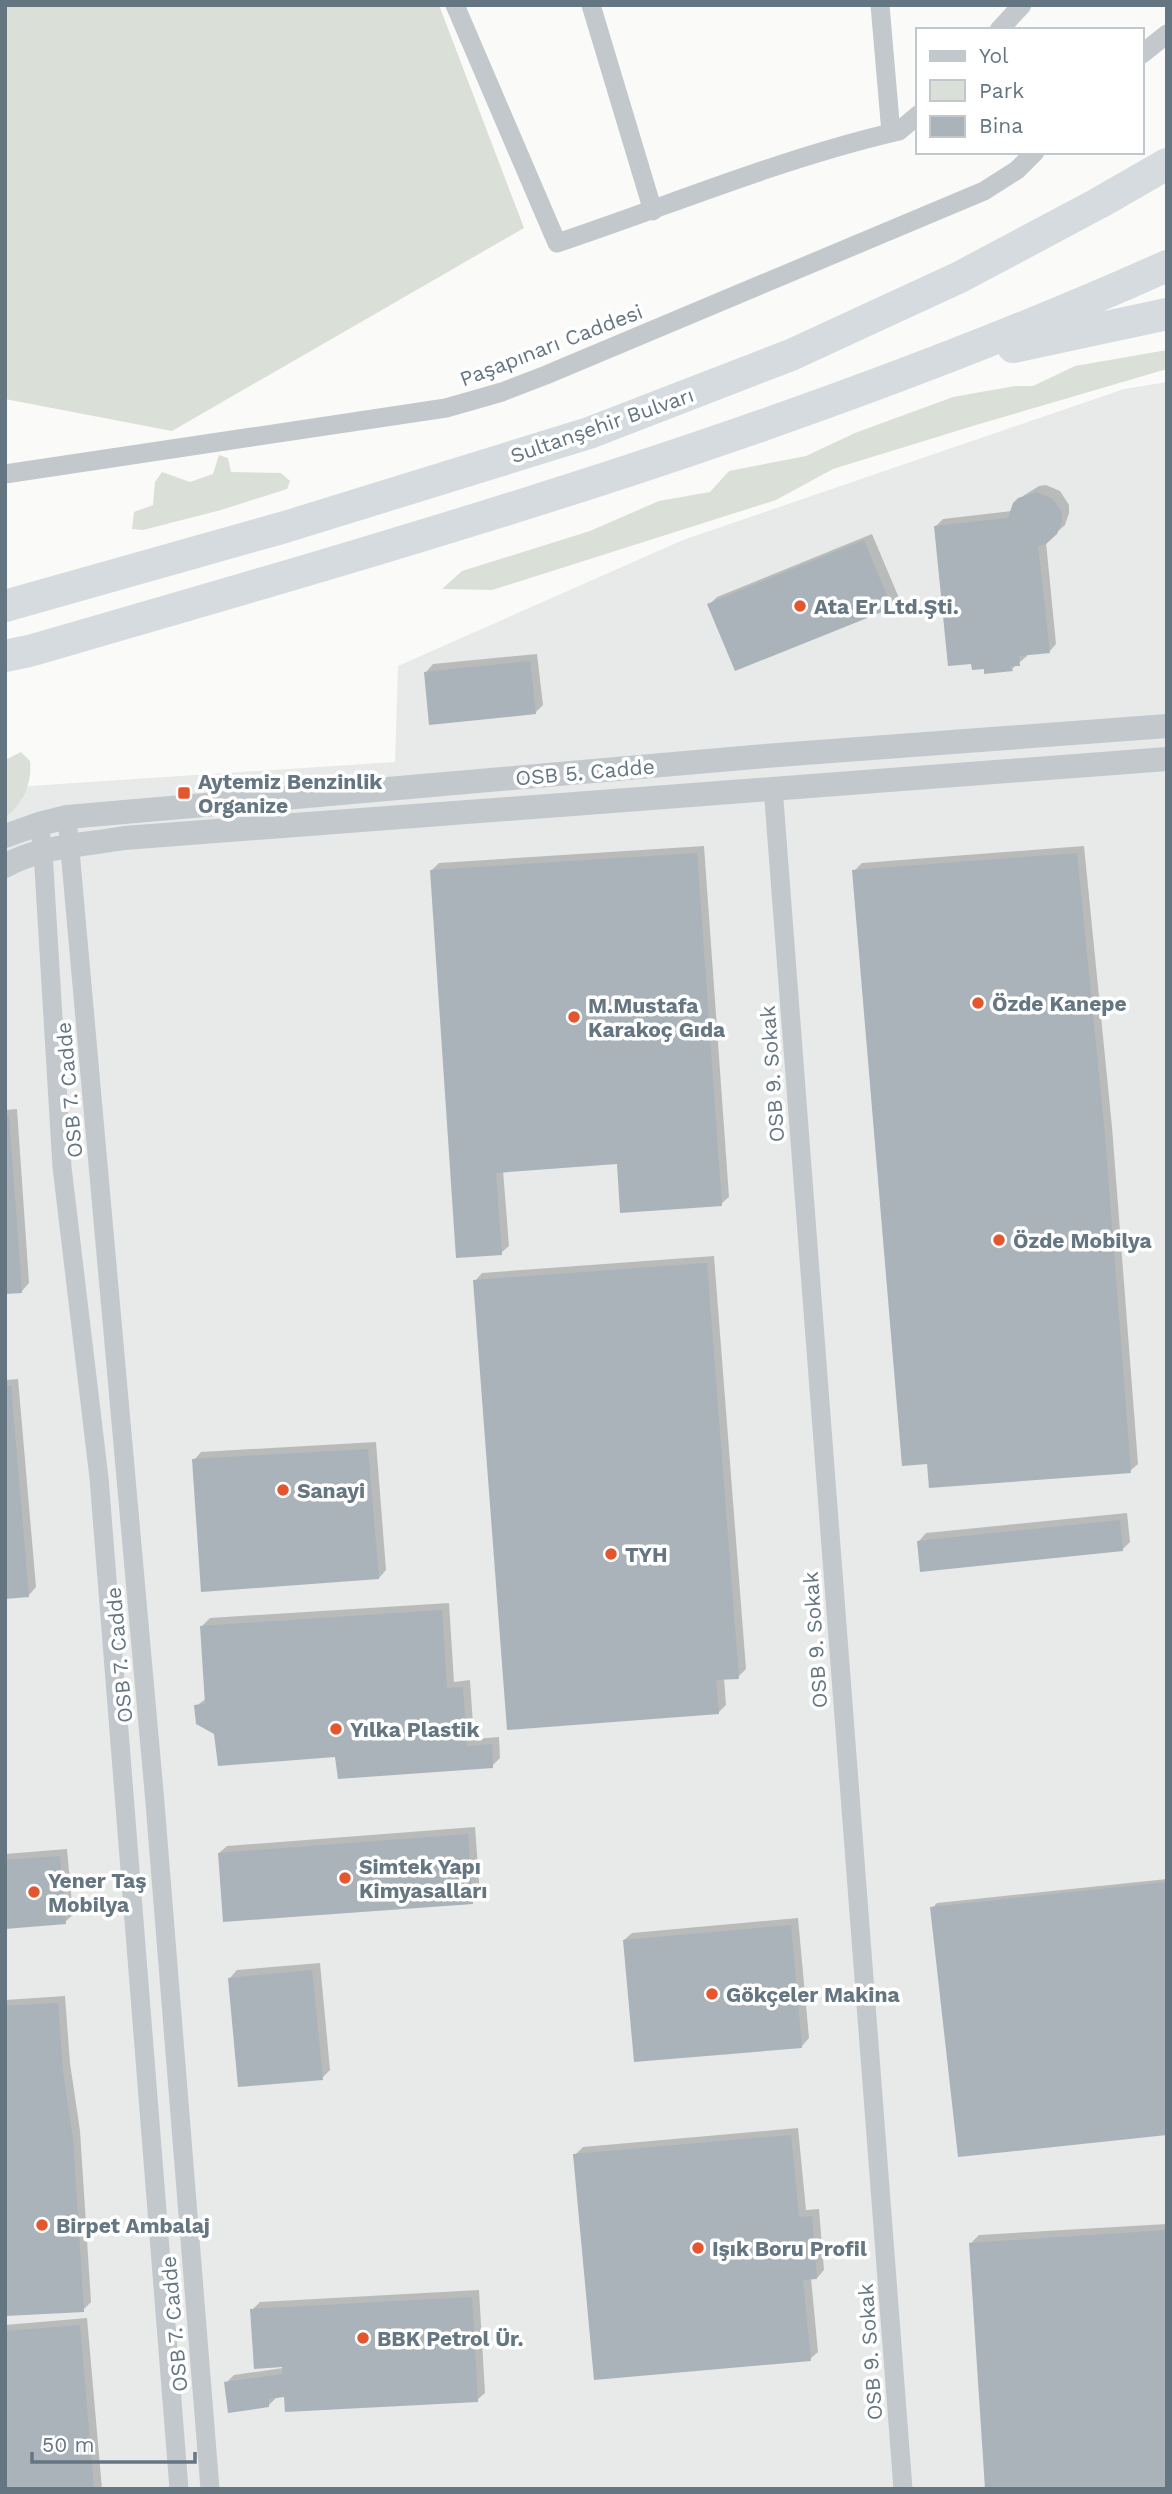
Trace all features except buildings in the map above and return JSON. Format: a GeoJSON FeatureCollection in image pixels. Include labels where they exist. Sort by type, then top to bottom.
{"type":"FeatureCollection","features":[{"type":"Feature","properties":{"kind":"highway","name":"Sultanşehir Bulvarı"},"geometry":{"type":"LineString","coordinates":[[5,606],[285,527],[589,433],[815,344],[960,277],[1167,164]]}},
{"type":"Feature","properties":{"kind":"highway"},"geometry":{"type":"LineString","coordinates":[[5,656],[299,573],[606,479],[906,373],[1167,266]]}},
{"type":"Feature","properties":{"kind":"highway"},"geometry":{"type":"LineString","coordinates":[[906,373],[1073,332],[1167,314]]}},
{"type":"Feature","properties":{"kind":"street"},"geometry":{"type":"LineString","coordinates":[[455,5],[557,243],[653,211],[737,178],[891,132],[908,126],[916,117]]}},
{"type":"Feature","properties":{"kind":"street"},"geometry":{"type":"LineString","coordinates":[[591,5],[653,211]]}},
{"type":"Feature","properties":{"kind":"street"},"geometry":{"type":"LineString","coordinates":[[880,5],[891,132]]}},
{"type":"Feature","properties":{"kind":"street"},"geometry":{"type":"LineString","coordinates":[[1001,28],[1022,5]]}},
{"type":"Feature","properties":{"kind":"street"},"geometry":{"type":"LineString","coordinates":[[1144,52],[1167,34]]}},
{"type":"Feature","properties":{"kind":"street","name":"Paşapınarı Caddesi"},"geometry":{"type":"LineString","coordinates":[[5,474],[446,408],[502,392],[984,191],[1017,170],[1033,154]]}},
{"type":"Feature","properties":{"kind":"street","name":"OSB 5. Cadde"},"geometry":{"type":"LineString","coordinates":[[5,835],[67,817],[765,757],[1167,726]]}},
{"type":"Feature","properties":{"kind":"street"},"geometry":{"type":"LineString","coordinates":[[5,866],[17,859],[43,852],[138,837],[1167,759]]}},
{"type":"Feature","properties":{"kind":"street","name":"OSB 9. Sokak"},"geometry":{"type":"LineString","coordinates":[[773,788],[903,2489]]}},
{"type":"Feature","properties":{"kind":"street","name":"OSB 7. Cadde"},"geometry":{"type":"LineString","coordinates":[[67,817],[156,1817],[210,2489]]}},
{"type":"Feature","properties":{"kind":"street","name":"OSB 7. Cadde"},"geometry":{"type":"LineString","coordinates":[[39,824],[43,852],[62,1167],[99,1478],[179,2489]]}},
{"type":"Feature","properties":{"kind":"shaded area"},"geometry":{"type":"Polygon","coordinates":[[[1167,382],[1167,2489],[5,2489],[5,805],[29,786],[395,762],[398,666],[683,540],[1124,389],[1167,382]]]}},
{"type":"Feature","properties":{"kind":"green space"},"geometry":{"type":"Polygon","coordinates":[[[5,5],[439,5],[524,228],[172,431],[5,399],[5,5]]]}},
{"type":"Feature","properties":{"kind":"green space"},"geometry":{"type":"Polygon","coordinates":[[[1167,350],[1167,369],[833,469],[776,500],[492,590],[442,589],[462,571],[590,531],[659,501],[710,492],[729,471],[806,456],[855,433],[953,397],[1015,386],[1033,386],[1075,366],[1167,350]]]}},
{"type":"Feature","properties":{"kind":"green space"},"geometry":{"type":"Polygon","coordinates":[[[219,455],[228,458],[231,472],[281,473],[290,481],[287,489],[221,510],[143,530],[132,529],[134,512],[153,505],[155,482],[162,472],[190,482],[213,474],[219,455]]]}},
{"type":"Feature","properties":{"kind":"green space"},"geometry":{"type":"Polygon","coordinates":[[[21,752],[30,761],[30,777],[22,799],[5,817],[5,760],[21,752]]]}},
{"type":"Feature","properties":{"kind":"place","name":"Ata Er Ltd.Şti."},"geometry":{"type":"Point","coordinates":[800,606]}},
{"type":"Feature","properties":{"kind":"place","name":"Aytemiz Benzinlik Organize"},"geometry":{"type":"Point","coordinates":[184,793]}},
{"type":"Feature","properties":{"kind":"place","name":"Özde Kanepe"},"geometry":{"type":"Point","coordinates":[978,1003]}},
{"type":"Feature","properties":{"kind":"place","name":"M.Mustafa Karakoç Gıda"},"geometry":{"type":"Point","coordinates":[574,1017]}},
{"type":"Feature","properties":{"kind":"place","name":"Özde Mobilya"},"geometry":{"type":"Point","coordinates":[999,1240]}},
{"type":"Feature","properties":{"kind":"place","name":"Sanayi"},"geometry":{"type":"Point","coordinates":[283,1490]}},
{"type":"Feature","properties":{"kind":"place","name":"TYH"},"geometry":{"type":"Point","coordinates":[611,1554]}},
{"type":"Feature","properties":{"kind":"place","name":"Yılka Plastik"},"geometry":{"type":"Point","coordinates":[336,1729]}},
{"type":"Feature","properties":{"kind":"place","name":"Simtek Yapı Kimyasalları"},"geometry":{"type":"Point","coordinates":[345,1878]}},
{"type":"Feature","properties":{"kind":"place","name":"Yener Taş Mobilya"},"geometry":{"type":"Point","coordinates":[34,1892]}},
{"type":"Feature","properties":{"kind":"place","name":"Gökçeler Makina"},"geometry":{"type":"Point","coordinates":[712,1994]}},
{"type":"Feature","properties":{"kind":"place","name":"Birpet Ambalaj"},"geometry":{"type":"Point","coordinates":[42,2225]}},
{"type":"Feature","properties":{"kind":"place","name":"Işık Boru Profil"},"geometry":{"type":"Point","coordinates":[698,2248]}},
{"type":"Feature","properties":{"kind":"place","name":"BBK Petrol Ür."},"geometry":{"type":"Point","coordinates":[363,2338]}}]}
